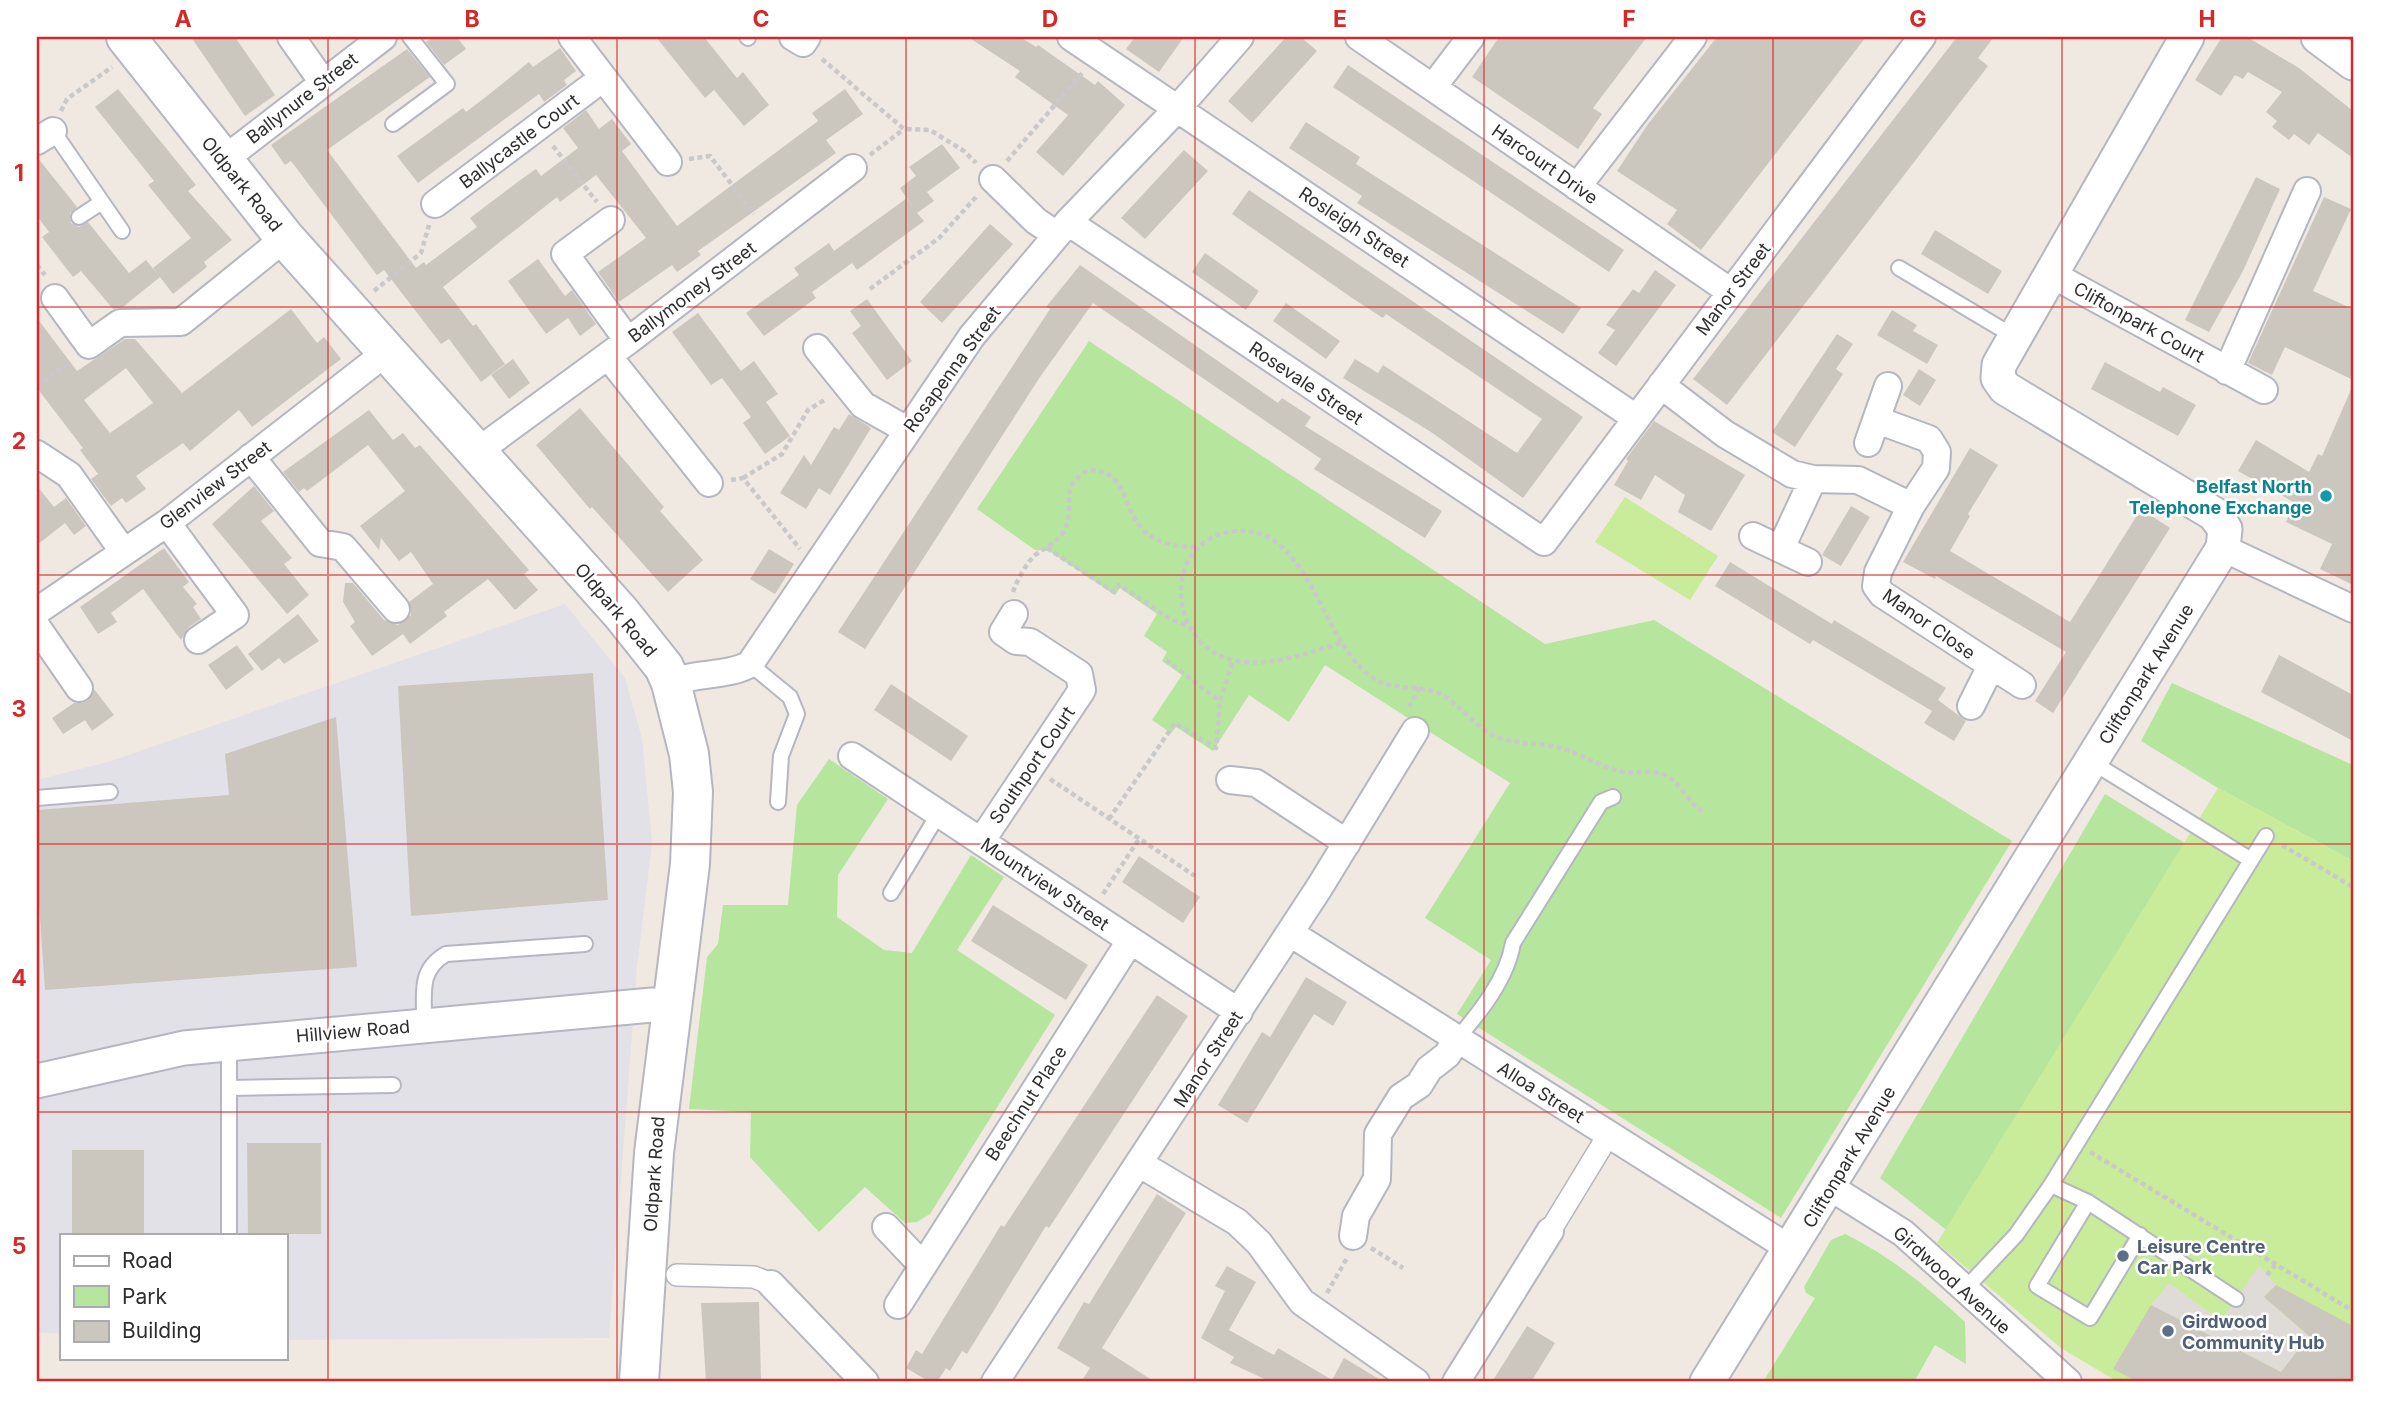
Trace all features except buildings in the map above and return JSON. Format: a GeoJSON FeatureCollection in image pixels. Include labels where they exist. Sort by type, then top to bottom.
{"type":"FeatureCollection","features":[{"type":"Feature","properties":{"kind":"main road","name":"Oldpark Road"},"geometry":{"type":"LineString","coordinates":[[131,43],[285,238],[621,613],[664,667],[671,683],[689,754],[693,792],[690,864],[654,1153],[639,1382]]}},
{"type":"Feature","properties":{"kind":"street"},"geometry":{"type":"LineString","coordinates":[[291,37],[322,81]]}},
{"type":"Feature","properties":{"kind":"street","name":"Ballynure Street"},"geometry":{"type":"LineString","coordinates":[[222,161],[322,81],[383,37]]}},
{"type":"Feature","properties":{"kind":"street"},"geometry":{"type":"LineString","coordinates":[[572,37],[668,162]]}},
{"type":"Feature","properties":{"kind":"street","name":"Rosleigh Street"},"geometry":{"type":"LineString","coordinates":[[1071,37],[1636,418]]}},
{"type":"Feature","properties":{"kind":"street","name":"Rosapenna Street"},"geometry":{"type":"LineString","coordinates":[[750,664],[972,336],[1063,228],[1178,108],[1240,37]]}},
{"type":"Feature","properties":{"kind":"street","name":"Harcourt Drive"},"geometry":{"type":"LineString","coordinates":[[1359,37],[1731,292]]}},
{"type":"Feature","properties":{"kind":"street"},"geometry":{"type":"LineString","coordinates":[[1433,87],[1471,37]]}},
{"type":"Feature","properties":{"kind":"street"},"geometry":{"type":"LineString","coordinates":[[1577,187],[1693,37]]}},
{"type":"Feature","properties":{"kind":"street","name":"Manor Street"},"geometry":{"type":"LineString","coordinates":[[1544,542],[1922,37]]}},
{"type":"Feature","properties":{"kind":"street"},"geometry":{"type":"LineString","coordinates":[[2187,37],[1998,365],[1998,377],[2005,388],[2214,514],[2225,529],[2223,548],[2353,609]]}},
{"type":"Feature","properties":{"kind":"street"},"geometry":{"type":"LineString","coordinates":[[2318,37],[2353,63]]}},
{"type":"Feature","properties":{"kind":"street","name":"Ballycastle Court"},"geometry":{"type":"LineString","coordinates":[[435,204],[603,78]]}},
{"type":"Feature","properties":{"kind":"street","name":"Ballymoney Street"},"geometry":{"type":"LineString","coordinates":[[478,451],[618,349],[853,168]]}},
{"type":"Feature","properties":{"kind":"street","name":"Rosevale Street"},"geometry":{"type":"LineString","coordinates":[[993,179],[1036,221],[1063,228],[1544,542]]}},
{"type":"Feature","properties":{"kind":"street"},"geometry":{"type":"LineString","coordinates":[[2227,371],[2307,191]]}},
{"type":"Feature","properties":{"kind":"street"},"geometry":{"type":"LineString","coordinates":[[611,220],[565,254],[618,349],[709,483]]}},
{"type":"Feature","properties":{"kind":"street"},"geometry":{"type":"LineString","coordinates":[[55,298],[89,345],[120,323],[181,322],[285,238]]}},
{"type":"Feature","properties":{"kind":"street","name":"Cliftonpark Court"},"geometry":{"type":"LineString","coordinates":[[2051,274],[2264,390]]}},
{"type":"Feature","properties":{"kind":"street"},"geometry":{"type":"LineString","coordinates":[[817,348],[863,405],[907,430]]}},
{"type":"Feature","properties":{"kind":"street","name":"Glenview Street"},"geometry":{"type":"LineString","coordinates":[[37,611],[167,523],[388,351]]}},
{"type":"Feature","properties":{"kind":"street"},"geometry":{"type":"LineString","coordinates":[[1661,385],[1725,434],[1792,474],[1813,479],[1858,480],[1911,506]]}},
{"type":"Feature","properties":{"kind":"street","name":"Manor Close"},"geometry":{"type":"LineString","coordinates":[[1888,386],[1873,432],[1929,439],[1937,452],[1936,468],[1911,506],[1878,572],[1876,586],[1882,594],[2022,685]]}},
{"type":"Feature","properties":{"kind":"street"},"geometry":{"type":"LineString","coordinates":[[37,454],[69,475],[123,551]]}},
{"type":"Feature","properties":{"kind":"street"},"geometry":{"type":"LineString","coordinates":[[251,457],[320,543],[343,547],[396,609]]}},
{"type":"Feature","properties":{"kind":"street"},"geometry":{"type":"LineString","coordinates":[[1781,548],[1813,479]]}},
{"type":"Feature","properties":{"kind":"street"},"geometry":{"type":"LineString","coordinates":[[167,523],[234,615],[198,640]]}},
{"type":"Feature","properties":{"kind":"street"},"geometry":{"type":"LineString","coordinates":[[1753,536],[1808,562]]}},
{"type":"Feature","properties":{"kind":"street","name":"Cliftonpark Avenue"},"geometry":{"type":"LineString","coordinates":[[1707,1382],[1792,1250],[2223,548]]}},
{"type":"Feature","properties":{"kind":"street","name":"Southport Court"},"geometry":{"type":"LineString","coordinates":[[982,840],[1082,690],[1079,674],[1030,642],[1016,641],[1003,632],[1014,614]]}},
{"type":"Feature","properties":{"kind":"street"},"geometry":{"type":"LineString","coordinates":[[37,627],[79,688]]}},
{"type":"Feature","properties":{"kind":"street"},"geometry":{"type":"LineString","coordinates":[[671,683],[688,675],[742,669],[750,664]]}},
{"type":"Feature","properties":{"kind":"street"},"geometry":{"type":"LineString","coordinates":[[1971,706],[1991,666]]}},
{"type":"Feature","properties":{"kind":"street","name":"Manor Street"},"geometry":{"type":"LineString","coordinates":[[1003,1379],[1290,933],[1415,731]]}},
{"type":"Feature","properties":{"kind":"street","name":"Mountview Street"},"geometry":{"type":"LineString","coordinates":[[852,756],[1239,1012]]}},
{"type":"Feature","properties":{"kind":"street"},"geometry":{"type":"LineString","coordinates":[[1230,780],[1256,783],[1347,842]]}},
{"type":"Feature","properties":{"kind":"street","name":"Alloa Street"},"geometry":{"type":"LineString","coordinates":[[1290,933],[1792,1250]]}},
{"type":"Feature","properties":{"kind":"street","name":"Beechnut Place"},"geometry":{"type":"LineString","coordinates":[[898,1305],[1130,941]]}},
{"type":"Feature","properties":{"kind":"street","name":"Hillview Road"},"geometry":{"type":"LineString","coordinates":[[37,1081],[184,1048],[652,1005],[672,1006]]}},
{"type":"Feature","properties":{"kind":"street"},"geometry":{"type":"LineString","coordinates":[[1353,1236],[1356,1216],[1377,1179],[1378,1134],[1401,1097],[1419,1085],[1429,1069],[1447,1055],[1457,1040]]}},
{"type":"Feature","properties":{"kind":"street"},"geometry":{"type":"LineString","coordinates":[[1456,1382],[1609,1134]]}},
{"type":"Feature","properties":{"kind":"street"},"geometry":{"type":"LineString","coordinates":[[1140,1164],[1237,1222],[1259,1243],[1302,1302],[1416,1382]]}},
{"type":"Feature","properties":{"kind":"street","name":"Girdwood Avenue"},"geometry":{"type":"LineString","coordinates":[[1830,1187],[1903,1233],[1966,1288],[2023,1345],[2068,1382]]}},
{"type":"Feature","properties":{"kind":"street"},"geometry":{"type":"LineString","coordinates":[[886,1227],[923,1266]]}},
{"type":"Feature","properties":{"kind":"street"},"geometry":{"type":"LineString","coordinates":[[677,1275],[754,1277],[802,1301],[865,1382]]}},
{"type":"Feature","properties":{"kind":"lane"},"geometry":{"type":"LineString","coordinates":[[393,124],[447,84],[411,37]]}},
{"type":"Feature","properties":{"kind":"lane"},"geometry":{"type":"LineString","coordinates":[[45,136],[102,202],[122,231]]}},
{"type":"Feature","properties":{"kind":"lane"},"geometry":{"type":"LineString","coordinates":[[79,217],[102,202]]}},
{"type":"Feature","properties":{"kind":"lane"},"geometry":{"type":"LineString","coordinates":[[1899,268],[2015,337]]}},
{"type":"Feature","properties":{"kind":"lane"},"geometry":{"type":"LineString","coordinates":[[750,664],[790,697],[797,714],[781,756],[778,802]]}},
{"type":"Feature","properties":{"kind":"lane"},"geometry":{"type":"LineString","coordinates":[[2092,762],[2250,860]]}},
{"type":"Feature","properties":{"kind":"lane"},"geometry":{"type":"LineString","coordinates":[[37,798],[110,792]]}},
{"type":"Feature","properties":{"kind":"lane"},"geometry":{"type":"LineString","coordinates":[[1457,1040],[1474,1019],[1509,963],[1513,943],[1601,802],[1612,797]]}},
{"type":"Feature","properties":{"kind":"lane"},"geometry":{"type":"LineString","coordinates":[[891,894],[939,813]]}},
{"type":"Feature","properties":{"kind":"lane"},"geometry":{"type":"LineString","coordinates":[[1966,1288],[2016,1235],[2051,1185],[2266,836]]}},
{"type":"Feature","properties":{"kind":"lane"},"geometry":{"type":"LineString","coordinates":[[424,1025],[425,974],[432,962],[446,954],[585,944]]}},
{"type":"Feature","properties":{"kind":"lane"},"geometry":{"type":"LineString","coordinates":[[229,1043],[229,1234]]}},
{"type":"Feature","properties":{"kind":"lane"},"geometry":{"type":"LineString","coordinates":[[229,1088],[393,1085]]}},
{"type":"Feature","properties":{"kind":"lane"},"geometry":{"type":"LineString","coordinates":[[2051,1185],[2088,1202],[2236,1299]]}},
{"type":"Feature","properties":{"kind":"lane"},"geometry":{"type":"LineString","coordinates":[[2088,1202],[2037,1286],[2090,1318],[2140,1235]]}},
{"type":"Feature","properties":{"kind":"path"},"geometry":{"type":"LineString","coordinates":[[801,39],[904,129],[930,130],[964,151],[993,179]]}},
{"type":"Feature","properties":{"kind":"path"},"geometry":{"type":"LineString","coordinates":[[45,136],[67,99],[131,43]]}},
{"type":"Feature","properties":{"kind":"path"},"geometry":{"type":"LineString","coordinates":[[870,289],[939,238],[1098,55]]}},
{"type":"Feature","properties":{"kind":"path"},"geometry":{"type":"LineString","coordinates":[[538,126],[611,220]]}},
{"type":"Feature","properties":{"kind":"path"},"geometry":{"type":"LineString","coordinates":[[853,168],[904,129]]}},
{"type":"Feature","properties":{"kind":"path"},"geometry":{"type":"LineString","coordinates":[[668,162],[710,156],[769,234]]}},
{"type":"Feature","properties":{"kind":"path"},"geometry":{"type":"LineString","coordinates":[[369,295],[421,253],[435,204]]}},
{"type":"Feature","properties":{"kind":"path"},"geometry":{"type":"LineString","coordinates":[[37,387],[89,345]]}},
{"type":"Feature","properties":{"kind":"path"},"geometry":{"type":"LineString","coordinates":[[709,483],[743,478],[782,454],[808,410],[848,385]]}},
{"type":"Feature","properties":{"kind":"path"},"geometry":{"type":"LineString","coordinates":[[1014,614],[1013,590],[1035,556],[1059,539],[1066,527],[1069,487],[1077,477],[1088,470],[1111,474],[1121,484],[1138,526],[1156,541],[1178,547],[1199,547]]}},
{"type":"Feature","properties":{"kind":"path"},"geometry":{"type":"LineString","coordinates":[[743,478],[816,564]]}},
{"type":"Feature","properties":{"kind":"path"},"geometry":{"type":"LineString","coordinates":[[1340,643],[1308,653],[1261,661],[1233,660],[1203,642],[1188,625],[1181,608],[1180,583],[1187,562],[1199,547],[1220,535],[1239,531],[1264,534],[1285,548],[1299,566],[1340,643],[1364,672],[1379,682],[1438,693],[1492,735],[1509,741],[1558,747],[1605,768],[1626,773],[1653,772],[1669,777],[1688,801],[1702,811]]}},
{"type":"Feature","properties":{"kind":"path"},"geometry":{"type":"LineString","coordinates":[[1048,548],[1114,592],[1119,585],[1172,620],[1188,625]]}},
{"type":"Feature","properties":{"kind":"path"},"geometry":{"type":"LineString","coordinates":[[1166,660],[1220,701]]}},
{"type":"Feature","properties":{"kind":"path"},"geometry":{"type":"LineString","coordinates":[[1109,820],[1175,723],[1218,749],[1220,701],[1233,660]]}},
{"type":"Feature","properties":{"kind":"path"},"geometry":{"type":"LineString","coordinates":[[1031,766],[1195,876]]}},
{"type":"Feature","properties":{"kind":"path"},"geometry":{"type":"LineString","coordinates":[[2266,836],[2353,887]]}},
{"type":"Feature","properties":{"kind":"path"},"geometry":{"type":"LineString","coordinates":[[1090,914],[1139,839]]}},
{"type":"Feature","properties":{"kind":"path"},"geometry":{"type":"LineString","coordinates":[[2076,1144],[2353,1311]]}},
{"type":"Feature","properties":{"kind":"path"},"geometry":{"type":"LineString","coordinates":[[1315,1313],[1350,1253],[1353,1236],[1402,1268]]}},
{"type":"Feature","properties":{"kind":"path"},"geometry":{"type":"LineString","coordinates":[[2267,1275],[2275,1265]]}},
{"type":"Feature","properties":{"kind":"shaded area"},"geometry":{"type":"Polygon","coordinates":[[[565,604],[625,678],[642,738],[652,843],[637,968],[609,1338],[287,1340],[287,1234],[60,1234],[60,1334],[37,1332],[37,780],[111,761],[565,604]]]}},
{"type":"Feature","properties":{"kind":"shaded area"},"geometry":{"type":"Polygon","coordinates":[[[2259,1266],[2276,1285],[2264,1297],[2309,1336],[2281,1372],[2151,1305],[2169,1283],[2221,1321],[2259,1266]]]}},
{"type":"Feature","properties":{"kind":"green space"},"geometry":{"type":"Polygon","coordinates":[[[1089,341],[1545,644],[1654,620],[2012,841],[1781,1218],[1457,1014],[1491,960],[1425,918],[1510,783],[1325,665],[1289,722],[1249,695],[1213,751],[1176,727],[1171,733],[1152,720],[1182,675],[1162,661],[1167,652],[1144,636],[1157,614],[1120,588],[1115,595],[1049,551],[1035,550],[977,509],[1089,341]]]}},
{"type":"Feature","properties":{"kind":"green space"},"geometry":{"type":"Polygon","coordinates":[[[1625,497],[1718,556],[1690,600],[1595,542],[1625,497]]]}},
{"type":"Feature","properties":{"kind":"green space"},"geometry":{"type":"Polygon","coordinates":[[[2172,683],[2353,765],[2353,861],[2218,788],[2141,741],[2172,683]]]}},
{"type":"Feature","properties":{"kind":"green space"},"geometry":{"type":"Polygon","coordinates":[[[829,759],[888,799],[838,875],[837,917],[884,950],[912,953],[971,855],[1004,877],[957,950],[1055,1015],[930,1214],[917,1222],[905,1223],[865,1187],[819,1232],[750,1157],[751,1112],[689,1109],[707,957],[718,944],[723,905],[788,905],[797,805],[829,759]]]}},
{"type":"Feature","properties":{"kind":"green space"},"geometry":{"type":"Polygon","coordinates":[[[2218,788],[2353,861],[2353,1382],[2118,1382],[2061,1348],[1937,1243],[2218,788]]]}},
{"type":"Feature","properties":{"kind":"green space"},"geometry":{"type":"Polygon","coordinates":[[[2105,794],[2209,858],[1962,1242],[1880,1178],[2105,794]]]}},
{"type":"Feature","properties":{"kind":"green space"},"geometry":{"type":"Polygon","coordinates":[[[1845,1234],[1908,1274],[1965,1322],[1966,1364],[1935,1345],[1914,1382],[1763,1382],[1815,1298],[1806,1293],[1804,1287],[1831,1240],[1845,1234]]]}},
{"type":"Feature","properties":{"kind":"place","name":"Belfast North Telephone Exchange"},"geometry":{"type":"Point","coordinates":[2326,496]}},
{"type":"Feature","properties":{"kind":"place","name":"Leisure Centre Car Park"},"geometry":{"type":"Point","coordinates":[2123,1256]}},
{"type":"Feature","properties":{"kind":"place","name":"Girdwood Community Hub"},"geometry":{"type":"Point","coordinates":[2168,1331]}}]}
